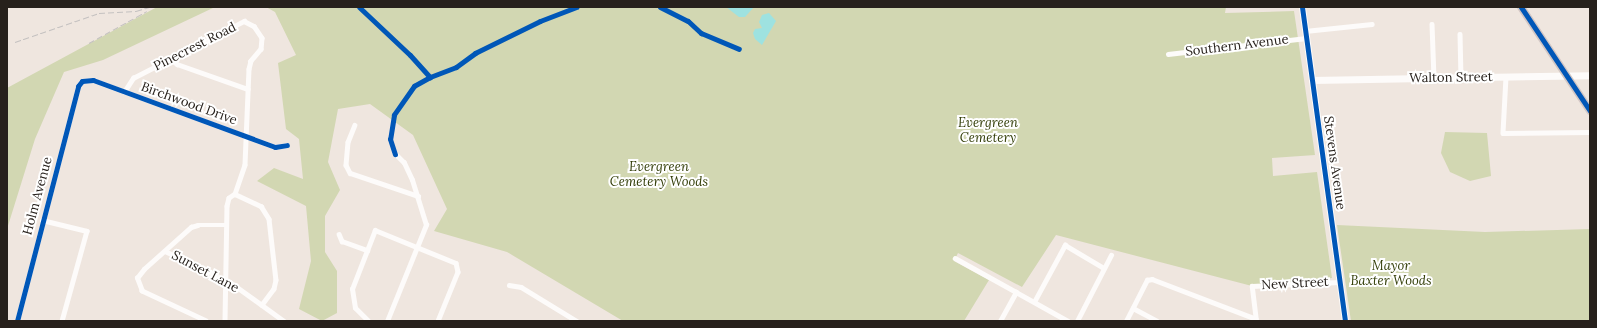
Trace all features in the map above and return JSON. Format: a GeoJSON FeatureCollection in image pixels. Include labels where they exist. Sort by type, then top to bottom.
{"type":"FeatureCollection","features":[{"type":"Feature","properties":{"kind":"highway"},"geometry":{"type":"LineString","coordinates":[[1521,7],[1590,111]]}},
{"type":"Feature","properties":{"kind":"main road","name":"Stevens Avenue"},"geometry":{"type":"LineString","coordinates":[[1302,7],[1345,321]]}},
{"type":"Feature","properties":{"kind":"main road","name":"Walton Street"},"geometry":{"type":"LineString","coordinates":[[1312,80],[1566,75],[1590,76]]}},
{"type":"Feature","properties":{"kind":"street","name":"Pinecrest Road"},"geometry":{"type":"LineString","coordinates":[[124,92],[133,78],[248,21],[254,26],[262,43],[261,50],[250,65],[245,165],[235,194],[228,202],[226,225],[225,321]]}},
{"type":"Feature","properties":{"kind":"street","name":"Southern Avenue"},"geometry":{"type":"LineString","coordinates":[[1168,54],[1306,35],[1372,24]]}},
{"type":"Feature","properties":{"kind":"street"},"geometry":{"type":"LineString","coordinates":[[1432,24],[1434,78]]}},
{"type":"Feature","properties":{"kind":"street"},"geometry":{"type":"LineString","coordinates":[[1460,34],[1461,77]]}},
{"type":"Feature","properties":{"kind":"street"},"geometry":{"type":"LineString","coordinates":[[171,59],[177,64],[248,89]]}},
{"type":"Feature","properties":{"kind":"street"},"geometry":{"type":"LineString","coordinates":[[1506,77],[1503,133],[1590,132]]}},
{"type":"Feature","properties":{"kind":"street","name":"Birchwood Drive"},"geometry":{"type":"LineString","coordinates":[[84,80],[93,80],[275,147],[287,146]]}},
{"type":"Feature","properties":{"kind":"street","name":"Holm Avenue"},"geometry":{"type":"LineString","coordinates":[[17,321],[78,86],[84,80]]}},
{"type":"Feature","properties":{"kind":"street"},"geometry":{"type":"LineString","coordinates":[[355,125],[348,142],[346,165],[350,173],[418,196]]}},
{"type":"Feature","properties":{"kind":"street"},"geometry":{"type":"LineString","coordinates":[[387,321],[426,225],[418,196],[404,163],[395,154]]}},
{"type":"Feature","properties":{"kind":"street"},"geometry":{"type":"LineString","coordinates":[[235,194],[262,206],[269,219],[276,280],[274,289],[262,305]]}},
{"type":"Feature","properties":{"kind":"street"},"geometry":{"type":"LineString","coordinates":[[42,220],[87,231],[62,321]]}},
{"type":"Feature","properties":{"kind":"street"},"geometry":{"type":"LineString","coordinates":[[206,321],[142,291],[137,283],[138,274],[195,225],[226,225]]}},
{"type":"Feature","properties":{"kind":"street"},"geometry":{"type":"LineString","coordinates":[[368,321],[355,308],[352,294],[375,230],[453,260],[458,267],[438,321]]}},
{"type":"Feature","properties":{"kind":"street"},"geometry":{"type":"LineString","coordinates":[[339,234],[342,240],[367,250]]}},
{"type":"Feature","properties":{"kind":"street"},"geometry":{"type":"LineString","coordinates":[[1034,302],[1065,245],[1104,268]]}},
{"type":"Feature","properties":{"kind":"street","name":"Sunset Lane"},"geometry":{"type":"LineString","coordinates":[[165,250],[226,280],[284,321]]}},
{"type":"Feature","properties":{"kind":"street"},"geometry":{"type":"LineString","coordinates":[[1077,321],[1111,255]]}},
{"type":"Feature","properties":{"kind":"street"},"geometry":{"type":"LineString","coordinates":[[955,258],[1068,321]]}},
{"type":"Feature","properties":{"kind":"street"},"geometry":{"type":"LineString","coordinates":[[1126,321],[1147,280],[1152,279],[1256,320]]}},
{"type":"Feature","properties":{"kind":"street","name":"New Street"},"geometry":{"type":"LineString","coordinates":[[1256,320],[1252,286],[1339,282]]}},
{"type":"Feature","properties":{"kind":"street"},"geometry":{"type":"LineString","coordinates":[[509,285],[521,287],[568,319],[577,321]]}},
{"type":"Feature","properties":{"kind":"street"},"geometry":{"type":"LineString","coordinates":[[1000,321],[1016,292]]}},
{"type":"Feature","properties":{"kind":"street"},"geometry":{"type":"LineString","coordinates":[[1133,308],[1157,321]]}},
{"type":"Feature","properties":{"kind":"green space"},"geometry":{"type":"Polygon","coordinates":[[[157,7],[215,7],[103,60],[64,72],[35,139],[7,229],[7,88],[157,7]]]}},
{"type":"Feature","properties":{"kind":"green space"},"geometry":{"type":"Polygon","coordinates":[[[266,7],[1226,7],[1225,13],[1294,11],[1315,155],[1272,158],[1273,176],[1317,172],[1332,278],[1252,286],[1056,235],[1022,287],[958,253],[954,261],[989,280],[964,321],[623,321],[507,252],[434,231],[447,209],[413,135],[370,104],[338,109],[328,162],[340,190],[325,216],[325,252],[337,271],[337,313],[322,321],[299,309],[311,261],[306,206],[257,181],[274,168],[303,179],[299,139],[286,129],[278,63],[296,55],[275,12],[266,7]]]}},
{"type":"Feature","properties":{"kind":"green space"},"geometry":{"type":"Polygon","coordinates":[[[1445,132],[1487,133],[1491,176],[1470,181],[1450,172],[1441,153],[1445,132]]]}},
{"type":"Feature","properties":{"kind":"green space","name":"Mayor Baxter Woods"},"geometry":{"type":"Polygon","coordinates":[[[1337,225],[1485,232],[1590,229],[1590,321],[1351,321],[1337,225]]]}},
{"type":"Feature","properties":{"kind":"water"},"geometry":{"type":"Polygon","coordinates":[[[726,7],[754,7],[745,17],[739,17],[726,7]]]}},
{"type":"Feature","properties":{"kind":"water"},"geometry":{"type":"Polygon","coordinates":[[[769,13],[776,21],[762,45],[755,39],[753,33],[755,29],[762,28],[759,22],[762,15],[769,13]]]}},
{"type":"Feature","properties":{"kind":"railway"},"geometry":{"type":"LineString","coordinates":[[15,42],[99,13],[136,11],[149,7]]}},
{"type":"Feature","properties":{"kind":"railway"},"geometry":{"type":"LineString","coordinates":[[89,43],[147,11]]}},
{"type":"Feature","properties":{"kind":"cycle path"},"geometry":{"type":"LineString","coordinates":[[359,7],[410,55],[430,77],[414,86],[394,115],[390,139],[395,154]]}},
{"type":"Feature","properties":{"kind":"cycle path"},"geometry":{"type":"LineString","coordinates":[[430,77],[456,67],[475,53],[540,21],[576,7]]}},
{"type":"Feature","properties":{"kind":"cycle path"},"geometry":{"type":"LineString","coordinates":[[660,7],[688,21],[701,33],[739,49]]}},
{"type":"Feature","properties":{"kind":"cycle path"},"geometry":{"type":"LineString","coordinates":[[1302,7],[1345,321]]}},
{"type":"Feature","properties":{"kind":"cycle path"},"geometry":{"type":"LineString","coordinates":[[1521,7],[1590,111]]}},
{"type":"Feature","properties":{"kind":"cycle path"},"geometry":{"type":"LineString","coordinates":[[17,321],[78,86],[82,81],[93,80],[275,147],[287,145]]}},
{"type":"Feature","properties":{"kind":"park label","name":"Evergreen Cemetery"},"geometry":{"type":"Point","coordinates":[988,132]}},
{"type":"Feature","properties":{"kind":"park label","name":"Evergreen Cemetery Woods"},"geometry":{"type":"Point","coordinates":[659,176]}}]}
